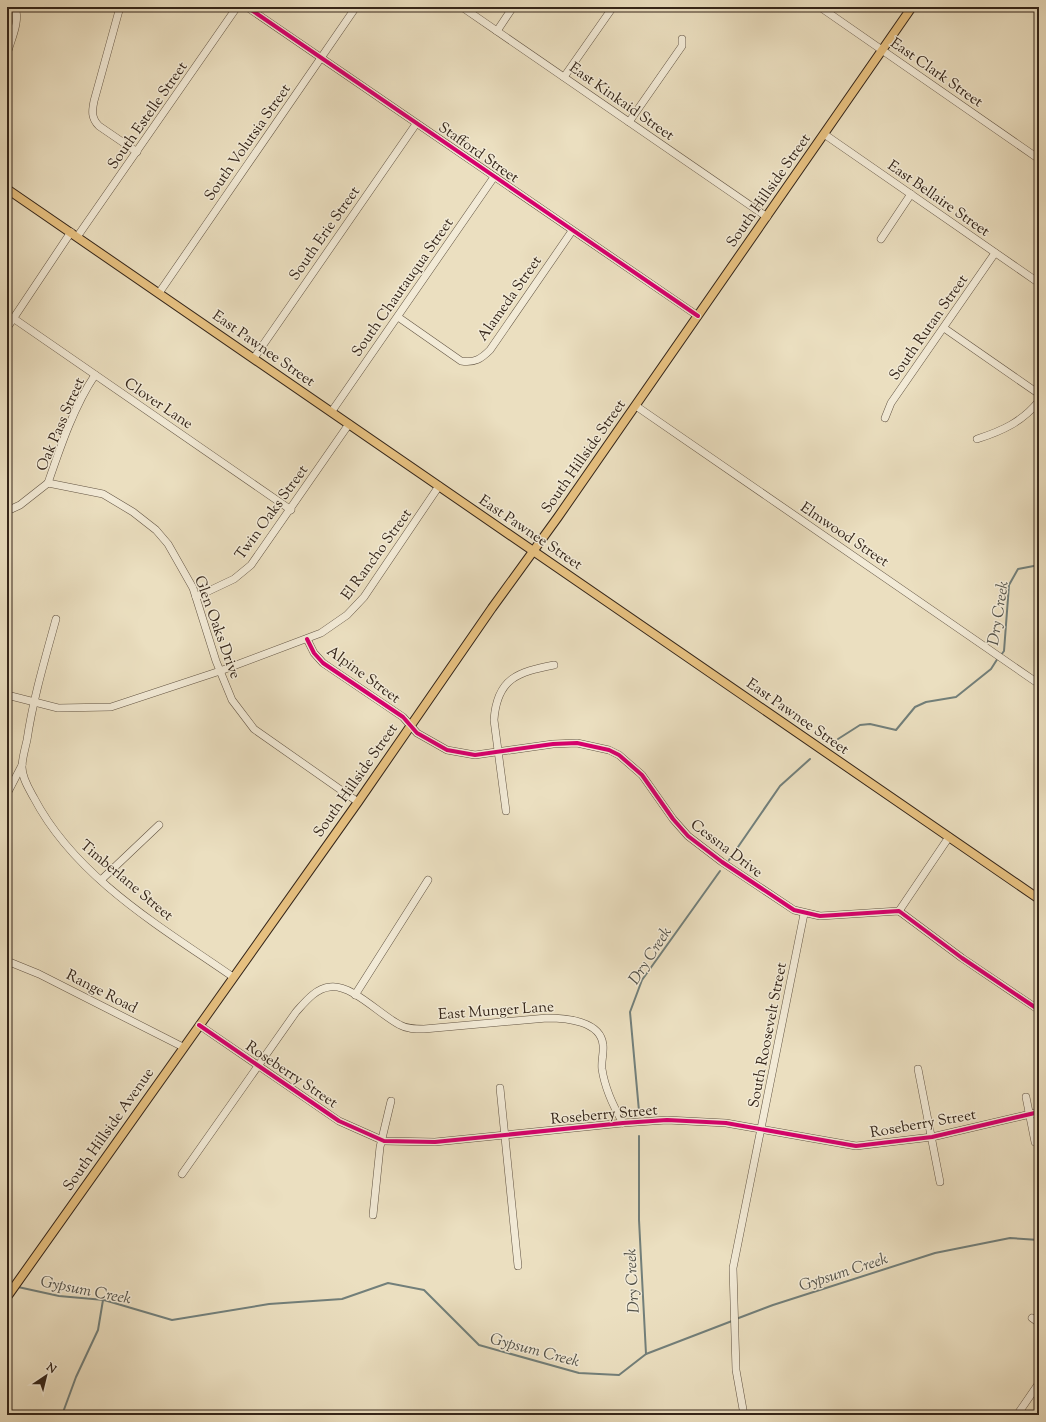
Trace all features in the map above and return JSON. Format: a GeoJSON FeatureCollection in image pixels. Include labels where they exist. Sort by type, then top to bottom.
{"type":"FeatureCollection","features":[{"type":"Feature","properties":{"kind":"main road","name":"South Hillside Street"},"geometry":{"type":"LineString","coordinates":[[233,977],[358,802],[636,406],[912,7]]}},
{"type":"Feature","properties":{"kind":"main road","name":"East Pawnee Street"},"geometry":{"type":"LineString","coordinates":[[7,189],[332,411],[1039,899]]}},
{"type":"Feature","properties":{"kind":"main road","name":"South Hillside Avenue"},"geometry":{"type":"LineString","coordinates":[[7,1297],[233,977]]}},
{"type":"Feature","properties":{"kind":"street"},"geometry":{"type":"LineString","coordinates":[[8,51],[16,22],[17,13],[15,7]]}},
{"type":"Feature","properties":{"kind":"street"},"geometry":{"type":"LineString","coordinates":[[120,7],[94,101],[92,115],[94,121],[99,126],[137,152]]}},
{"type":"Feature","properties":{"kind":"street","name":"South Estelle Street"},"geometry":{"type":"LineString","coordinates":[[7,328],[74,235],[137,152],[237,7]]}},
{"type":"Feature","properties":{"kind":"street","name":"Stafford Street"},"geometry":{"type":"LineString","coordinates":[[247,7],[698,316]]}},
{"type":"Feature","properties":{"kind":"street","name":"South Volutsia Street"},"geometry":{"type":"LineString","coordinates":[[159,292],[356,7]]}},
{"type":"Feature","properties":{"kind":"street","name":"East Kinkaid Street"},"geometry":{"type":"LineString","coordinates":[[462,7],[767,217]]}},
{"type":"Feature","properties":{"kind":"street"},"geometry":{"type":"LineString","coordinates":[[497,31],[514,7]]}},
{"type":"Feature","properties":{"kind":"street"},"geometry":{"type":"LineString","coordinates":[[564,77],[613,7]]}},
{"type":"Feature","properties":{"kind":"street","name":"East Clark Street"},"geometry":{"type":"LineString","coordinates":[[820,7],[1039,159]]}},
{"type":"Feature","properties":{"kind":"street"},"geometry":{"type":"LineString","coordinates":[[629,122],[682,46],[682,39]]}},
{"type":"Feature","properties":{"kind":"street","name":"South Erie Street"},"geometry":{"type":"LineString","coordinates":[[254,358],[416,124]]}},
{"type":"Feature","properties":{"kind":"street","name":"East Bellaire Street"},"geometry":{"type":"LineString","coordinates":[[824,134],[1039,283]]}},
{"type":"Feature","properties":{"kind":"street","name":"South Chautauqua Street"},"geometry":{"type":"LineString","coordinates":[[332,411],[494,177]]}},
{"type":"Feature","properties":{"kind":"street"},"geometry":{"type":"LineString","coordinates":[[881,239],[912,194]]}},
{"type":"Feature","properties":{"kind":"street","name":"Alameda Street"},"geometry":{"type":"LineString","coordinates":[[398,317],[461,360],[471,362],[478,360],[490,350],[572,231]]}},
{"type":"Feature","properties":{"kind":"street","name":"South Rutan Street"},"geometry":{"type":"LineString","coordinates":[[885,418],[891,403],[995,252]]}},
{"type":"Feature","properties":{"kind":"street","name":"Clover Lane"},"geometry":{"type":"LineString","coordinates":[[13,318],[291,510]]}},
{"type":"Feature","properties":{"kind":"street"},"geometry":{"type":"LineString","coordinates":[[944,328],[1039,394]]}},
{"type":"Feature","properties":{"kind":"street","name":"Oak Pass Street"},"geometry":{"type":"LineString","coordinates":[[48,483],[87,388],[95,375]]}},
{"type":"Feature","properties":{"kind":"street"},"geometry":{"type":"LineString","coordinates":[[977,439],[1005,428],[1029,414],[1039,401]]}},
{"type":"Feature","properties":{"kind":"street","name":"Elmwood Street"},"geometry":{"type":"LineString","coordinates":[[636,406],[1039,684]]}},
{"type":"Feature","properties":{"kind":"street","name":"Twin Oaks Street"},"geometry":{"type":"LineString","coordinates":[[196,597],[242,573],[255,559],[291,510],[350,424]]}},
{"type":"Feature","properties":{"kind":"street"},"geometry":{"type":"LineString","coordinates":[[7,511],[20,505],[48,483]]}},
{"type":"Feature","properties":{"kind":"street","name":"Glen Oaks Drive"},"geometry":{"type":"LineString","coordinates":[[48,483],[103,494],[133,512],[156,530],[168,544],[193,588],[220,671],[232,700],[254,729],[358,802]]}},
{"type":"Feature","properties":{"kind":"street","name":"El Rancho Street"},"geometry":{"type":"LineString","coordinates":[[7,695],[58,708],[111,707],[220,671],[307,639],[336,624],[364,597],[439,486]]}},
{"type":"Feature","properties":{"kind":"street","name":"Timberlane Street"},"geometry":{"type":"LineString","coordinates":[[56,619],[34,702],[22,768],[26,783],[53,830],[73,853],[101,880],[141,914],[233,977]]}},
{"type":"Feature","properties":{"kind":"street","name":"Alpine Street"},"geometry":{"type":"LineString","coordinates":[[307,639],[314,653],[323,663],[402,717],[411,725]]}},
{"type":"Feature","properties":{"kind":"street"},"geometry":{"type":"LineString","coordinates":[[506,811],[494,720],[495,705],[500,693],[510,681],[526,670],[554,665]]}},
{"type":"Feature","properties":{"kind":"street","name":"Cessna Drive"},"geometry":{"type":"LineString","coordinates":[[411,725],[417,733],[446,750],[465,755],[499,752],[553,744],[577,743],[602,748],[619,756],[642,775],[673,819],[696,844],[794,910],[804,914]]}},
{"type":"Feature","properties":{"kind":"street"},"geometry":{"type":"LineString","coordinates":[[7,794],[23,763]]}},
{"type":"Feature","properties":{"kind":"street"},"geometry":{"type":"LineString","coordinates":[[101,880],[159,825]]}},
{"type":"Feature","properties":{"kind":"street"},"geometry":{"type":"LineString","coordinates":[[899,911],[949,837]]}},
{"type":"Feature","properties":{"kind":"street"},"geometry":{"type":"LineString","coordinates":[[355,995],[428,880]]}},
{"type":"Feature","properties":{"kind":"street"},"geometry":{"type":"LineString","coordinates":[[804,914],[820,916],[899,911],[962,958],[1039,1010]]}},
{"type":"Feature","properties":{"kind":"street","name":"South Roosevelt Street"},"geometry":{"type":"LineString","coordinates":[[744,1415],[736,1370],[733,1268],[804,914]]}},
{"type":"Feature","properties":{"kind":"street","name":"Range Road"},"geometry":{"type":"LineString","coordinates":[[7,961],[39,974],[183,1047]]}},
{"type":"Feature","properties":{"kind":"street","name":"East Munger Lane"},"geometry":{"type":"LineString","coordinates":[[182,1174],[296,1012],[310,997],[330,987],[348,991],[389,1018],[409,1028],[424,1029],[547,1018],[567,1018],[586,1024],[597,1031],[603,1044],[602,1068],[607,1090],[623,1123]]}},
{"type":"Feature","properties":{"kind":"street","name":"Roseberry Street"},"geometry":{"type":"LineString","coordinates":[[199,1025],[339,1121],[382,1140],[435,1142],[666,1120],[726,1123],[856,1146],[932,1137],[1039,1112]]}},
{"type":"Feature","properties":{"kind":"street"},"geometry":{"type":"LineString","coordinates":[[918,1069],[940,1182]]}},
{"type":"Feature","properties":{"kind":"street"},"geometry":{"type":"LineString","coordinates":[[500,1088],[518,1266]]}},
{"type":"Feature","properties":{"kind":"street"},"geometry":{"type":"LineString","coordinates":[[1026,1098],[1035,1142]]}},
{"type":"Feature","properties":{"kind":"street"},"geometry":{"type":"LineString","coordinates":[[373,1215],[382,1140],[391,1101]]}},
{"type":"Feature","properties":{"kind":"street"},"geometry":{"type":"LineString","coordinates":[[1032,1318],[1039,1323]]}},
{"type":"Feature","properties":{"kind":"street"},"geometry":{"type":"LineString","coordinates":[[1017,1415],[1039,1383]]}},
{"type":"Feature","properties":{"kind":"waterway","name":"Dry Creek"},"geometry":{"type":"LineString","coordinates":[[1001,655],[1004,651],[1009,585],[1018,569],[1039,565]]}},
{"type":"Feature","properties":{"kind":"waterway","name":"Dry Creek"},"geometry":{"type":"LineString","coordinates":[[838,739],[860,725],[870,724],[896,730],[915,707],[926,702],[956,697],[991,669],[998,658]]}},
{"type":"Feature","properties":{"kind":"waterway","name":"Dry Creek"},"geometry":{"type":"LineString","coordinates":[[729,860],[780,786],[810,759]]}},
{"type":"Feature","properties":{"kind":"waterway","name":"Dry Creek"},"geometry":{"type":"LineString","coordinates":[[639,1111],[630,1012],[642,980],[720,871]]}},
{"type":"Feature","properties":{"kind":"waterway","name":"Dry Creek"},"geometry":{"type":"LineString","coordinates":[[639,1136],[639,1220],[646,1354]]}},
{"type":"Feature","properties":{"kind":"waterway","name":"Gypsum Creek"},"geometry":{"type":"LineString","coordinates":[[736,1319],[773,1305],[935,1253],[1010,1238],[1039,1240]]}},
{"type":"Feature","properties":{"kind":"waterway","name":"Gypsum Creek"},"geometry":{"type":"LineString","coordinates":[[18,1287],[59,1296],[104,1300],[172,1320],[269,1304],[342,1299],[388,1283],[424,1290],[479,1345],[579,1373],[619,1375],[646,1354],[732,1321]]}},
{"type":"Feature","properties":{"kind":"waterway"},"geometry":{"type":"LineString","coordinates":[[62,1415],[76,1377],[98,1330],[103,1300]]}},
{"type":"Feature","properties":{"kind":"cycle path"},"geometry":{"type":"LineString","coordinates":[[247,7],[698,316]]}},
{"type":"Feature","properties":{"kind":"cycle path"},"geometry":{"type":"LineString","coordinates":[[307,639],[314,653],[323,663],[403,717],[417,733],[447,750],[475,755],[553,744],[577,743],[609,750],[619,755],[642,775],[673,819],[688,836],[722,862],[794,910],[820,916],[899,911],[962,958],[1039,1010]]}},
{"type":"Feature","properties":{"kind":"cycle path"},"geometry":{"type":"LineString","coordinates":[[199,1025],[339,1121],[384,1141],[435,1142],[667,1120],[726,1123],[856,1146],[932,1137],[1039,1112]]}}]}
